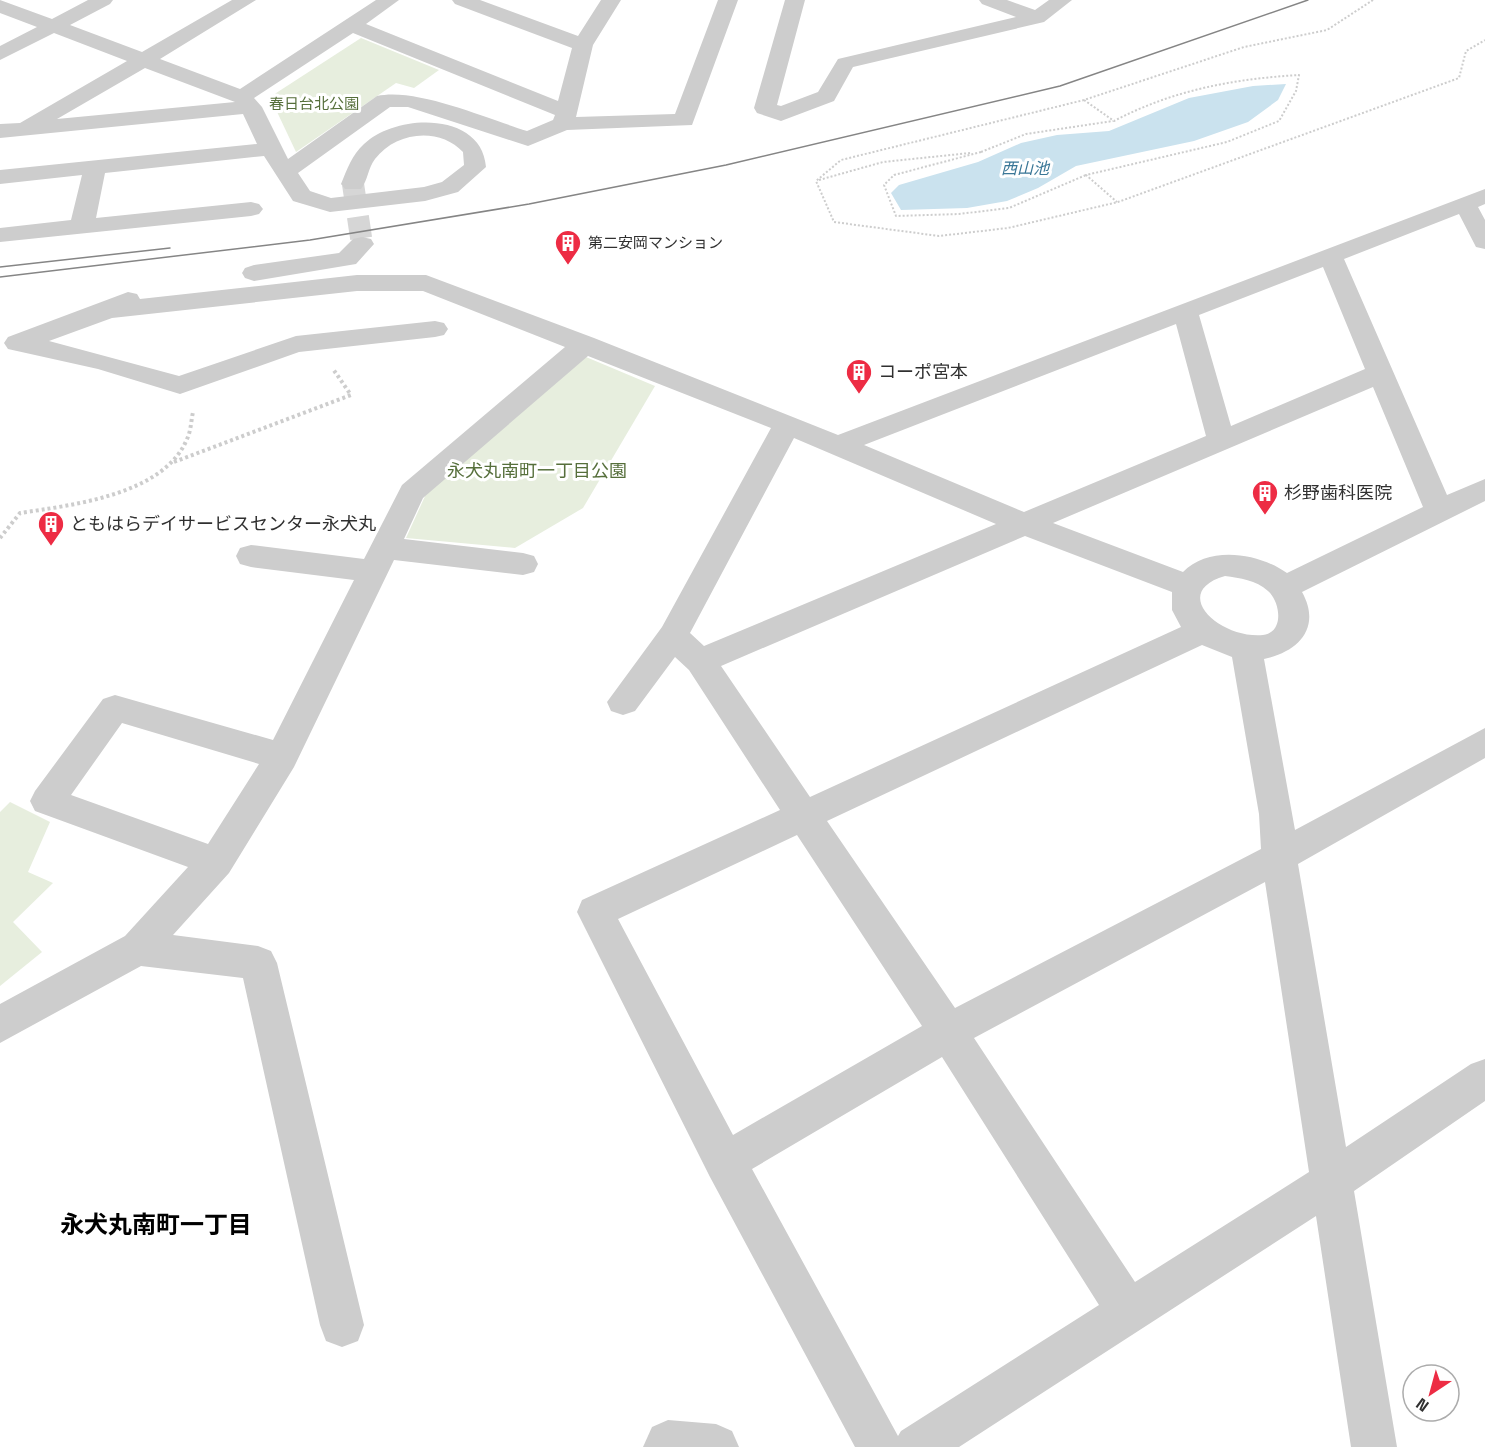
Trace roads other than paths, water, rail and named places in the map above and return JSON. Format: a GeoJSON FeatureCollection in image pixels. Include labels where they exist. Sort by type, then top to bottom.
{"type":"FeatureCollection","features":[{"type":"Feature","properties":{"kind":"street"},"geometry":{"type":"LineString","coordinates":[[0,54],[103,0]]}},
{"type":"Feature","properties":{"kind":"street"},"geometry":{"type":"LineString","coordinates":[[26,128],[246,0]]}},
{"type":"Feature","properties":{"kind":"street"},"geometry":{"type":"LineString","coordinates":[[0,131],[246,102],[389,0]]}},
{"type":"Feature","properties":{"kind":"street"},"geometry":{"type":"LineString","coordinates":[[462,0],[583,45]]}},
{"type":"Feature","properties":{"kind":"street"},"geometry":{"type":"LineString","coordinates":[[497,13],[514,0]]}},
{"type":"Feature","properties":{"kind":"street"},"geometry":{"type":"LineString","coordinates":[[287,170],[385,101],[410,100],[528,139],[565,118],[583,45],[611,0]]}},
{"type":"Feature","properties":{"kind":"street"},"geometry":{"type":"LineString","coordinates":[[351,25],[565,118],[684,120],[728,0]]}},
{"type":"Feature","properties":{"kind":"street"},"geometry":{"type":"LineString","coordinates":[[795,0],[765,108],[781,114],[826,96],[845,63],[1037,18],[1062,0]]}},
{"type":"Feature","properties":{"kind":"street"},"geometry":{"type":"LineString","coordinates":[[989,0],[1037,18]]}},
{"type":"Feature","properties":{"kind":"street"},"geometry":{"type":"LineString","coordinates":[[0,6],[144,60],[246,102],[271,149],[287,170],[301,196],[330,205],[425,194],[450,187],[475,167],[474,151],[460,137],[422,128],[408,131],[384,139],[364,157],[353,184]]}},
{"type":"Feature","properties":{"kind":"street"},"geometry":{"type":"LineString","coordinates":[[0,177],[271,149]]}},
{"type":"Feature","properties":{"kind":"street"},"geometry":{"type":"LineString","coordinates":[[82,226],[95,168]]}},
{"type":"Feature","properties":{"kind":"street"},"geometry":{"type":"LineString","coordinates":[[838,445],[1475,200],[1485,242]]}},
{"type":"Feature","properties":{"kind":"street"},"geometry":{"type":"LineString","coordinates":[[0,235],[251,209]]}},
{"type":"Feature","properties":{"kind":"street"},"geometry":{"type":"LineString","coordinates":[[10,346],[108,310],[152,288],[347,259],[362,244]]}},
{"type":"Feature","properties":{"kind":"street"},"geometry":{"type":"LineString","coordinates":[[1330,256],[1440,513]]}},
{"type":"Feature","properties":{"kind":"street"},"geometry":{"type":"LineString","coordinates":[[108,310],[357,283],[426,283],[787,424],[1022,523],[1188,586]]}},
{"type":"Feature","properties":{"kind":"street"},"geometry":{"type":"LineString","coordinates":[[1185,312],[1221,440]]}},
{"type":"Feature","properties":{"kind":"street"},"geometry":{"type":"LineString","coordinates":[[187,394],[296,344],[435,329]]}},
{"type":"Feature","properties":{"kind":"street"},"geometry":{"type":"LineString","coordinates":[[10,346],[103,362],[187,394],[376,336]]}},
{"type":"Feature","properties":{"kind":"street"},"geometry":{"type":"LineString","coordinates":[[10,1035],[138,948],[216,862],[282,757],[411,492],[585,344]]}},
{"type":"Feature","properties":{"kind":"street"},"geometry":{"type":"LineString","coordinates":[[700,661],[1381,373]]}},
{"type":"Feature","properties":{"kind":"street"},"geometry":{"type":"LineString","coordinates":[[623,702],[673,636],[787,424]]}},
{"type":"Feature","properties":{"kind":"street"},"geometry":{"type":"LineString","coordinates":[[1284,588],[1485,489]]}},
{"type":"Feature","properties":{"kind":"street"},"geometry":{"type":"LineString","coordinates":[[251,556],[523,564]]}},
{"type":"Feature","properties":{"kind":"street"},"geometry":{"type":"LineString","coordinates":[[1226,565],[1260,572],[1284,588],[1294,606],[1296,618],[1291,631],[1282,640],[1269,646],[1246,648],[1217,640],[1203,631],[1186,607],[1185,595],[1188,586],[1197,574],[1210,568],[1226,565]]}},
{"type":"Feature","properties":{"kind":"street"},"geometry":{"type":"LineString","coordinates":[[880,1447],[725,1162],[595,912],[800,815],[1203,631]]}},
{"type":"Feature","properties":{"kind":"street"},"geometry":{"type":"LineString","coordinates":[[673,636],[700,661],[800,815],[948,1032],[1129,1313]]}},
{"type":"Feature","properties":{"kind":"street"},"geometry":{"type":"LineString","coordinates":[[1246,648],[1276,814],[1279,857],[1374,1447]]}},
{"type":"Feature","properties":{"kind":"street"},"geometry":{"type":"LineString","coordinates":[[216,862],[47,801],[115,708],[282,757]]}},
{"type":"Feature","properties":{"kind":"street"},"geometry":{"type":"LineString","coordinates":[[725,1162],[948,1032],[1279,857],[1485,742]]}},
{"type":"Feature","properties":{"kind":"street"},"geometry":{"type":"LineString","coordinates":[[138,948],[258,963],[342,1325]]}},
{"type":"Feature","properties":{"kind":"street"},"geometry":{"type":"LineString","coordinates":[[917,1447],[1129,1313],[1485,1078]]}},
{"type":"Feature","properties":{"kind":"street"},"geometry":{"type":"LineString","coordinates":[[666,1447],[669,1443],[716,1447]]}},
{"type":"Feature","properties":{"kind":"water","name":"西山池"},"geometry":{"type":"Polygon","coordinates":[[[1286,84],[1278,100],[1248,122],[1194,141],[1076,166],[1038,188],[1007,201],[967,208],[901,210],[891,193],[899,185],[978,162],[1021,143],[1057,135],[1109,131],[1189,98],[1253,86],[1286,84]]]}},
{"type":"Feature","properties":{"kind":"tunnel"},"geometry":{"type":"LineString","coordinates":[[353,184],[362,244]]}},
{"type":"Feature","properties":{"kind":"tram line"},"geometry":{"type":"LineString","coordinates":[[0,277],[310,240],[529,204],[726,165],[1060,86],[1308,0]]}},
{"type":"Feature","properties":{"kind":"tram line"},"geometry":{"type":"LineString","coordinates":[[0,267],[170,248]]}},
{"type":"Feature","properties":{"kind":"place","name":"第二安岡マンション"},"geometry":{"type":"Point","coordinates":[568,266]}},
{"type":"Feature","properties":{"kind":"place","name":"コーポ宮本"},"geometry":{"type":"Point","coordinates":[859,395]}},
{"type":"Feature","properties":{"kind":"place","name":"杉野歯科医院"},"geometry":{"type":"Point","coordinates":[1265,516]}},
{"type":"Feature","properties":{"kind":"place","name":"ともはらデイサービスセンター永犬丸"},"geometry":{"type":"Point","coordinates":[51,547]}},
{"type":"Feature","properties":{"kind":"district","name":"永犬丸南町一丁目"},"geometry":{"type":"Point","coordinates":[156,1225]}},
{"type":"Feature","properties":{"kind":"park label","name":"春日台北公園"},"geometry":{"type":"Point","coordinates":[314,104]}},
{"type":"Feature","properties":{"kind":"park label","name":"永犬丸南町一丁目公園"},"geometry":{"type":"Point","coordinates":[537,471]}}]}
